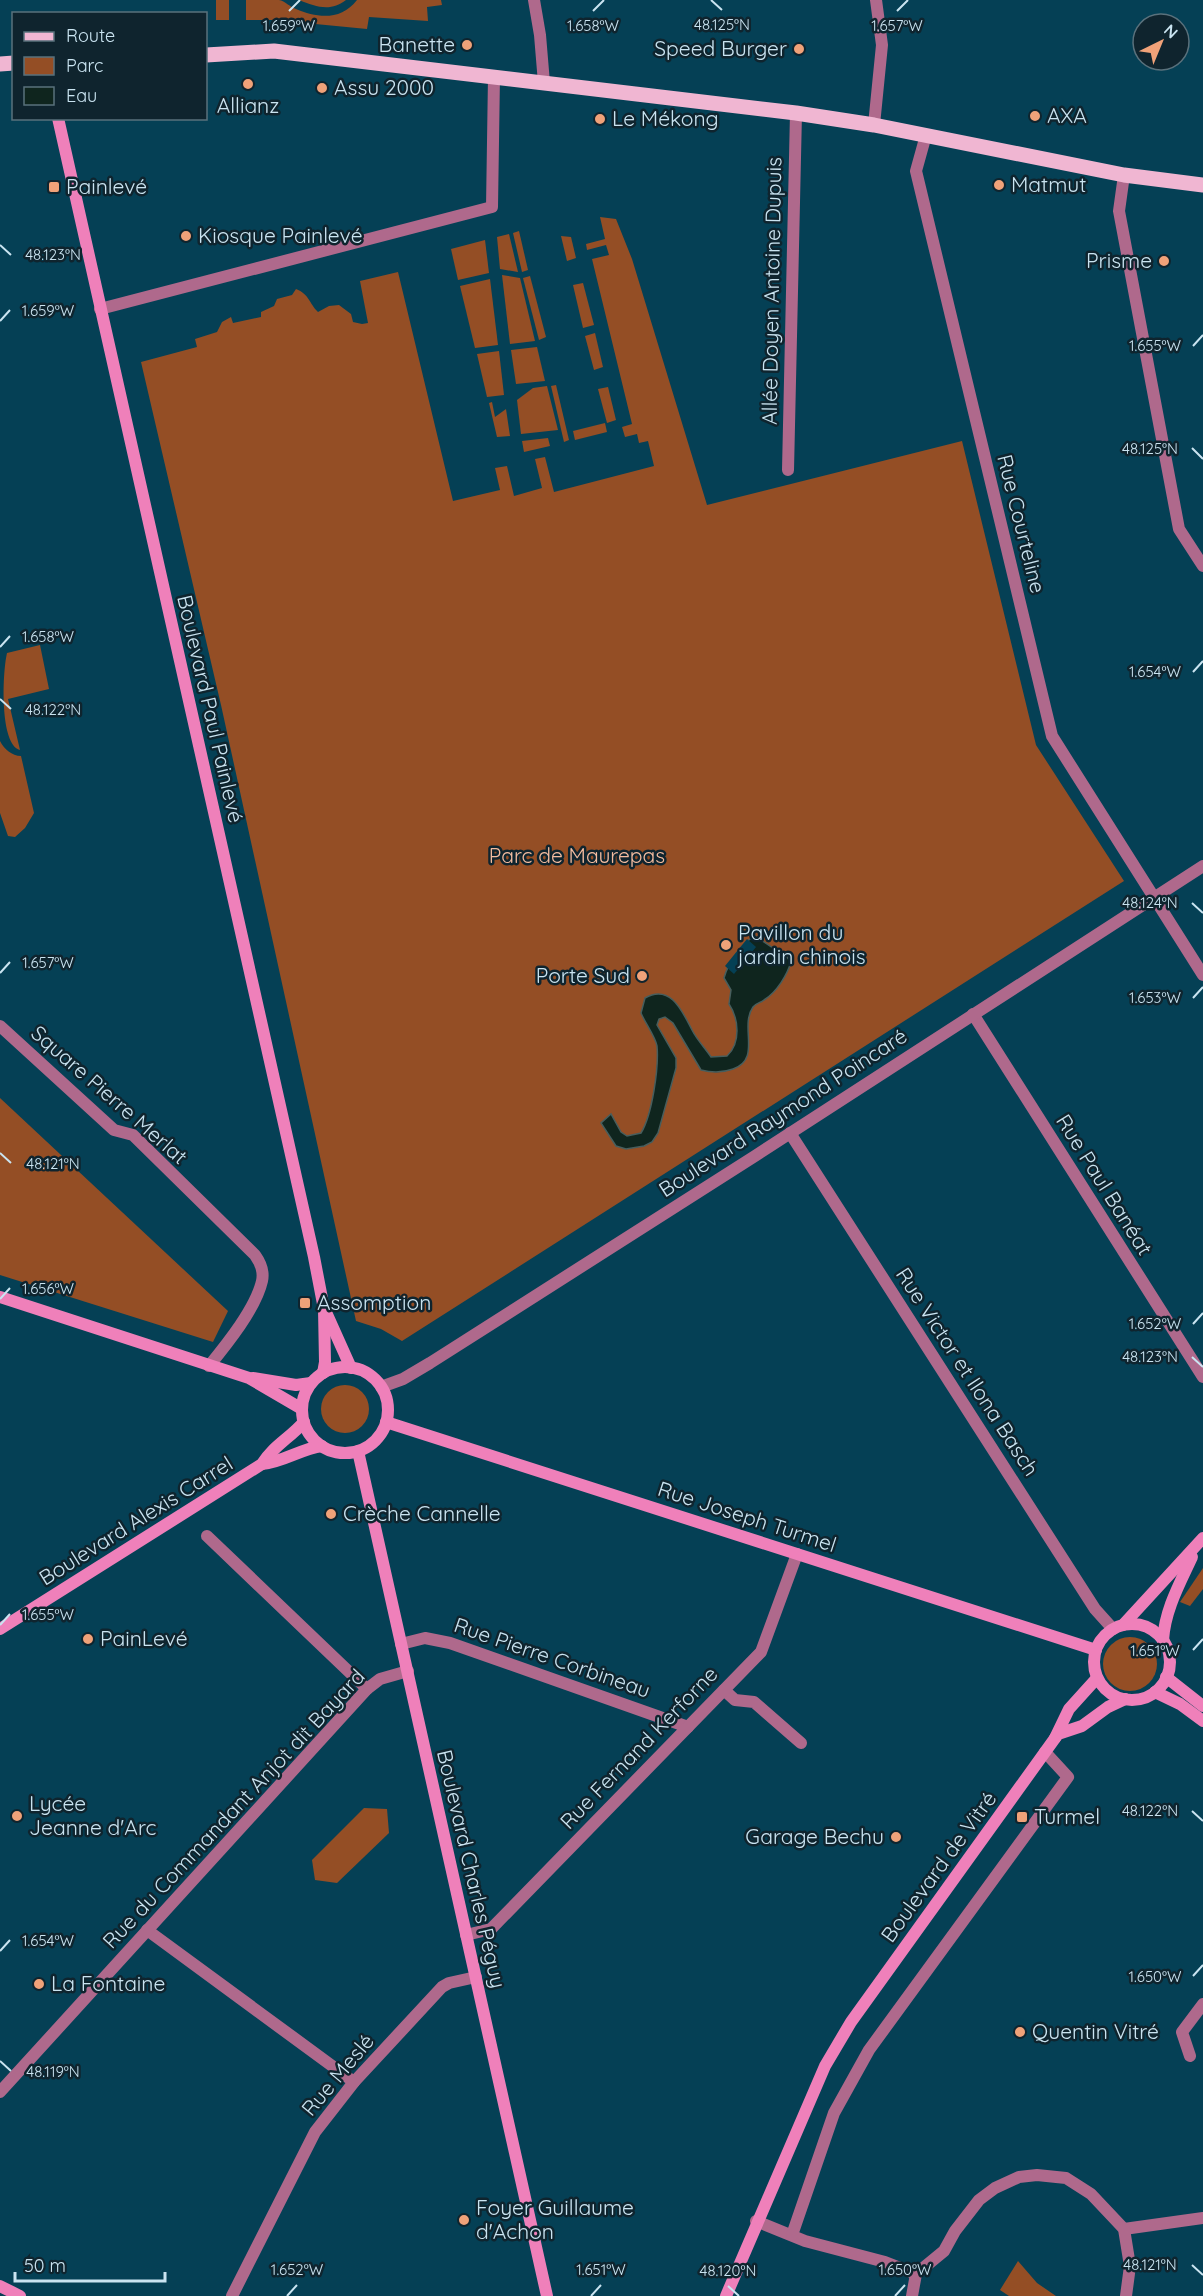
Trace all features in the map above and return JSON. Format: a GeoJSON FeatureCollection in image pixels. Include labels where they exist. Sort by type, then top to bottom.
{"type":"FeatureCollection","features":[{"type":"Feature","properties":{"kind":"main road"},"geometry":{"type":"LineString","coordinates":[[207,55],[274,51],[796,113],[874,124],[1124,174],[1203,185]]}},
{"type":"Feature","properties":{"kind":"street"},"geometry":{"type":"LineString","coordinates":[[534,0],[544,83]]}},
{"type":"Feature","properties":{"kind":"street"},"geometry":{"type":"LineString","coordinates":[[874,124],[882,45],[876,0]]}},
{"type":"Feature","properties":{"kind":"street"},"geometry":{"type":"LineString","coordinates":[[100,309],[492,207],[494,76]]}},
{"type":"Feature","properties":{"kind":"street","name":"Allée Doyen Antoine Dupuis"},"geometry":{"type":"LineString","coordinates":[[788,470],[796,113]]}},
{"type":"Feature","properties":{"kind":"street","name":"Boulevard Paul Painlevé"},"geometry":{"type":"LineString","coordinates":[[58,120],[324,1309],[325,1362],[323,1373]]}},
{"type":"Feature","properties":{"kind":"street","name":"Rue Courteline"},"geometry":{"type":"LineString","coordinates":[[926,135],[916,171],[1052,736],[1203,975]]}},
{"type":"Feature","properties":{"kind":"street"},"geometry":{"type":"LineString","coordinates":[[1124,174],[1119,211],[1179,529],[1203,566]]}},
{"type":"Feature","properties":{"kind":"street","name":"Boulevard Raymond Poincaré"},"geometry":{"type":"LineString","coordinates":[[381,1387],[403,1379],[430,1363],[1203,866]]}},
{"type":"Feature","properties":{"kind":"street","name":"Rue Paul Banéat"},"geometry":{"type":"LineString","coordinates":[[973,1014],[1203,1377]]}},
{"type":"Feature","properties":{"kind":"street","name":"Square Pierre Merlat"},"geometry":{"type":"LineString","coordinates":[[0,1026],[114,1130],[133,1135],[247,1246],[260,1262],[262,1279],[247,1313],[209,1366]]}},
{"type":"Feature","properties":{"kind":"street","name":"Rue Victor et Ilona Basch"},"geometry":{"type":"LineString","coordinates":[[790,1133],[1095,1609],[1118,1627]]}},
{"type":"Feature","properties":{"kind":"street"},"geometry":{"type":"LineString","coordinates":[[0,1298],[249,1378],[296,1384],[311,1383]]}},
{"type":"Feature","properties":{"kind":"street","name":"Boulevard Paul Painlevé"},"geometry":{"type":"LineString","coordinates":[[324,1309],[351,1368]]}},
{"type":"Feature","properties":{"kind":"street"},"geometry":{"type":"LineString","coordinates":[[337,1368],[351,1368],[369,1374],[381,1387],[388,1406],[386,1422],[379,1437],[365,1448],[339,1453],[322,1446],[311,1436],[304,1422],[302,1408],[311,1383],[323,1373],[337,1368]]}},
{"type":"Feature","properties":{"kind":"street"},"geometry":{"type":"LineString","coordinates":[[249,1378],[302,1408]]}},
{"type":"Feature","properties":{"kind":"street","name":"Boulevard Alexis Carrel"},"geometry":{"type":"LineString","coordinates":[[0,1629],[262,1464],[276,1446],[304,1422]]}},
{"type":"Feature","properties":{"kind":"street","name":"Rue Joseph Turmel"},"geometry":{"type":"LineString","coordinates":[[386,1422],[1096,1650]]}},
{"type":"Feature","properties":{"kind":"street","name":"Boulevard Alexis Carrel"},"geometry":{"type":"LineString","coordinates":[[262,1464],[286,1459],[307,1448],[322,1446]]}},
{"type":"Feature","properties":{"kind":"street","name":"Boulevard Charles Péguy"},"geometry":{"type":"LineString","coordinates":[[358,1451],[547,2296]]}},
{"type":"Feature","properties":{"kind":"street"},"geometry":{"type":"LineString","coordinates":[[207,1536],[367,1689]]}},
{"type":"Feature","properties":{"kind":"street"},"geometry":{"type":"LineString","coordinates":[[1125,1699],[1107,1690],[1097,1678],[1094,1666],[1096,1650],[1102,1638],[1118,1627],[1200,1542]]}},
{"type":"Feature","properties":{"kind":"street"},"geometry":{"type":"LineString","coordinates":[[1058,1734],[1082,1726],[1125,1699],[1144,1698],[1155,1692],[1166,1677],[1169,1665],[1169,1655],[1163,1640],[1165,1620],[1200,1542]]}},
{"type":"Feature","properties":{"kind":"street","name":"Rue Fernand Kerforne"},"geometry":{"type":"LineString","coordinates":[[466,1935],[491,1929],[761,1652],[797,1554]]}},
{"type":"Feature","properties":{"kind":"street"},"geometry":{"type":"LineString","coordinates":[[1118,1627],[1134,1624],[1147,1628],[1163,1640]]}},
{"type":"Feature","properties":{"kind":"street","name":"Rue Pierre Corbineau"},"geometry":{"type":"LineString","coordinates":[[401,1644],[425,1638],[450,1643],[687,1726]]}},
{"type":"Feature","properties":{"kind":"street","name":"Rue du Commandant Anjot dit Bayard"},"geometry":{"type":"LineString","coordinates":[[0,2092],[367,1689],[386,1676],[408,1671]]}},
{"type":"Feature","properties":{"kind":"street"},"geometry":{"type":"LineString","coordinates":[[1166,1677],[1203,1706]]}},
{"type":"Feature","properties":{"kind":"street","name":"Boulevard de Vitré"},"geometry":{"type":"LineString","coordinates":[[726,2296],[756,2221],[825,2066],[851,2022],[1058,1734],[1069,1709],[1097,1678]]}},
{"type":"Feature","properties":{"kind":"street"},"geometry":{"type":"LineString","coordinates":[[724,1690],[735,1700],[754,1702],[801,1743]]}},
{"type":"Feature","properties":{"kind":"street"},"geometry":{"type":"LineString","coordinates":[[1155,1692],[1179,1704],[1203,1721]]}},
{"type":"Feature","properties":{"kind":"street"},"geometry":{"type":"LineString","coordinates":[[792,2235],[834,2113],[869,2050],[1068,1777],[1045,1752]]}},
{"type":"Feature","properties":{"kind":"street"},"geometry":{"type":"LineString","coordinates":[[147,1930],[354,2082]]}},
{"type":"Feature","properties":{"kind":"street","name":"Rue Meslé"},"geometry":{"type":"LineString","coordinates":[[232,2296],[315,2132],[354,2082],[442,1987],[449,1983],[476,1977]]}},
{"type":"Feature","properties":{"kind":"street"},"geometry":{"type":"LineString","coordinates":[[1190,2056],[1182,2032],[1203,2004]]}},
{"type":"Feature","properties":{"kind":"street"},"geometry":{"type":"LineString","coordinates":[[912,2296],[916,2274],[944,2251],[979,2200],[995,2188],[1019,2177],[1037,2175],[1066,2178],[1091,2194],[1124,2229],[1130,2266],[1126,2296]]}},
{"type":"Feature","properties":{"kind":"street"},"geometry":{"type":"LineString","coordinates":[[1124,2229],[1203,2218]]}},
{"type":"Feature","properties":{"kind":"street"},"geometry":{"type":"LineString","coordinates":[[756,2221],[805,2241],[885,2262],[916,2274]]}},
{"type":"Feature","properties":{"kind":"street"},"geometry":{"type":"LineString","coordinates":[[0,2286],[20,2296]]}},
{"type":"Feature","properties":{"kind":"green space"},"geometry":{"type":"Polygon","coordinates":[[[216,0],[229,0],[229,20],[216,20],[216,0]]]}},
{"type":"Feature","properties":{"kind":"green space"},"geometry":{"type":"Polygon","coordinates":[[[246,0],[279,0],[304,12],[320,16],[344,12],[357,0],[441,0],[442,5],[427,7],[428,21],[369,17],[367,29],[274,20],[246,20],[246,0]]]}},
{"type":"Feature","properties":{"kind":"green space"},"geometry":{"type":"Polygon","coordinates":[[[299,0],[346,0],[335,6],[323,7],[299,0]]]}},
{"type":"Feature","properties":{"kind":"green space","name":"Parc de Maurepas"},"geometry":{"type":"Polygon","coordinates":[[[600,217],[616,219],[632,259],[707,505],[962,441],[1036,745],[1124,881],[402,1341],[381,1329],[356,1321],[221,705],[141,362],[197,347],[195,339],[217,332],[222,322],[231,317],[233,323],[261,317],[261,312],[274,306],[277,299],[292,295],[296,289],[306,296],[318,312],[329,306],[339,305],[351,314],[353,322],[368,323],[360,281],[398,272],[453,501],[500,490],[495,468],[507,466],[514,496],[542,488],[535,459],[545,457],[554,492],[654,466],[648,441],[639,443],[637,434],[625,437],[622,427],[632,424],[592,259],[609,255],[606,245],[587,250],[586,244],[605,239],[600,217]]]}},
{"type":"Feature","properties":{"kind":"green space"},"geometry":{"type":"Polygon","coordinates":[[[519,231],[528,270],[522,272],[513,233],[519,231]]]}},
{"type":"Feature","properties":{"kind":"green space"},"geometry":{"type":"Polygon","coordinates":[[[509,234],[518,272],[500,269],[497,237],[509,234]]]}},
{"type":"Feature","properties":{"kind":"green space"},"geometry":{"type":"Polygon","coordinates":[[[561,236],[571,237],[576,258],[567,261],[561,236]]]}},
{"type":"Feature","properties":{"kind":"green space"},"geometry":{"type":"Polygon","coordinates":[[[485,240],[489,273],[458,280],[451,249],[485,240]]]}},
{"type":"Feature","properties":{"kind":"green space"},"geometry":{"type":"Polygon","coordinates":[[[502,275],[520,278],[535,341],[510,344],[502,275]]]}},
{"type":"Feature","properties":{"kind":"green space"},"geometry":{"type":"Polygon","coordinates":[[[530,276],[546,337],[539,340],[523,278],[530,276]]]}},
{"type":"Feature","properties":{"kind":"green space"},"geometry":{"type":"Polygon","coordinates":[[[490,279],[498,345],[475,348],[460,286],[490,279]]]}},
{"type":"Feature","properties":{"kind":"green space"},"geometry":{"type":"Polygon","coordinates":[[[583,283],[594,325],[583,328],[573,285],[583,283]]]}},
{"type":"Feature","properties":{"kind":"green space"},"geometry":{"type":"Polygon","coordinates":[[[595,333],[603,367],[594,370],[585,336],[595,333]]]}},
{"type":"Feature","properties":{"kind":"green space"},"geometry":{"type":"Polygon","coordinates":[[[537,347],[545,381],[516,384],[511,350],[537,347]]]}},
{"type":"Feature","properties":{"kind":"green space"},"geometry":{"type":"Polygon","coordinates":[[[499,351],[504,395],[487,397],[477,354],[499,351]]]}},
{"type":"Feature","properties":{"kind":"green space"},"geometry":{"type":"Polygon","coordinates":[[[556,385],[569,440],[564,442],[551,386],[556,385]]]}},
{"type":"Feature","properties":{"kind":"green space"},"geometry":{"type":"Polygon","coordinates":[[[547,386],[558,430],[521,434],[517,400],[533,388],[547,386]]]}},
{"type":"Feature","properties":{"kind":"green space"},"geometry":{"type":"Polygon","coordinates":[[[608,387],[616,420],[607,423],[598,389],[608,387]]]}},
{"type":"Feature","properties":{"kind":"green space"},"geometry":{"type":"Polygon","coordinates":[[[492,402],[495,417],[506,409],[510,436],[497,437],[489,403],[492,402]]]}},
{"type":"Feature","properties":{"kind":"green space"},"geometry":{"type":"Polygon","coordinates":[[[605,423],[607,432],[575,440],[573,431],[605,423]]]}},
{"type":"Feature","properties":{"kind":"green space"},"geometry":{"type":"Polygon","coordinates":[[[548,438],[550,446],[524,452],[522,441],[548,438]]]}},
{"type":"Feature","properties":{"kind":"green space"},"geometry":{"type":"Polygon","coordinates":[[[40,645],[49,689],[8,699],[20,750],[13,745],[6,723],[4,677],[7,653],[40,645]]]}},
{"type":"Feature","properties":{"kind":"green space"},"geometry":{"type":"Polygon","coordinates":[[[0,741],[9,752],[21,756],[34,813],[25,828],[15,837],[8,836],[0,813],[0,741]]]}},
{"type":"Feature","properties":{"kind":"green space"},"geometry":{"type":"Polygon","coordinates":[[[0,1098],[228,1311],[213,1342],[0,1275],[0,1098]]]}},
{"type":"Feature","properties":{"kind":"green space"},"geometry":{"type":"Polygon","coordinates":[[[345,1385],[362,1392],[369,1409],[362,1426],[345,1433],[328,1426],[321,1409],[328,1392],[345,1385]]]}},
{"type":"Feature","properties":{"kind":"green space"},"geometry":{"type":"Polygon","coordinates":[[[1203,1568],[1203,1589],[1190,1606],[1180,1602],[1203,1568]]]}},
{"type":"Feature","properties":{"kind":"green space"},"geometry":{"type":"Polygon","coordinates":[[[1130,1637],[1149,1645],[1157,1664],[1149,1683],[1130,1691],[1111,1683],[1103,1664],[1111,1645],[1130,1637]]]}},
{"type":"Feature","properties":{"kind":"green space"},"geometry":{"type":"Polygon","coordinates":[[[364,1808],[387,1809],[389,1833],[337,1883],[315,1880],[312,1860],[364,1808]]]}},
{"type":"Feature","properties":{"kind":"green space"},"geometry":{"type":"Polygon","coordinates":[[[1018,2261],[1037,2283],[1056,2296],[1009,2296],[1000,2290],[1018,2261]]]}},
{"type":"Feature","properties":{"kind":"water"},"geometry":{"type":"Polygon","coordinates":[[[755,936],[773,948],[780,949],[791,962],[777,988],[769,997],[755,1005],[749,1015],[746,1058],[742,1064],[733,1069],[717,1072],[701,1070],[673,1023],[665,1017],[659,1019],[657,1025],[676,1058],[676,1068],[658,1133],[652,1142],[644,1146],[626,1149],[616,1146],[601,1123],[611,1114],[621,1132],[627,1136],[641,1133],[654,1091],[657,1046],[641,1013],[645,998],[654,994],[669,997],[680,1008],[696,1037],[711,1057],[727,1056],[735,1044],[737,1031],[735,1017],[729,1004],[731,990],[724,978],[736,954],[755,936]]]}},
{"type":"Feature","properties":{"kind":"pier"},"geometry":{"type":"Polygon","coordinates":[[[747,939],[756,947],[734,974],[725,966],[747,939]]]}},
{"type":"Feature","properties":{"kind":"place","name":"Banette"},"geometry":{"type":"Point","coordinates":[467,45]}},
{"type":"Feature","properties":{"kind":"place","name":"Speed Burger"},"geometry":{"type":"Point","coordinates":[799,49]}},
{"type":"Feature","properties":{"kind":"place","name":"Allianz"},"geometry":{"type":"Point","coordinates":[248,84]}},
{"type":"Feature","properties":{"kind":"place","name":"Assu 2000"},"geometry":{"type":"Point","coordinates":[322,88]}},
{"type":"Feature","properties":{"kind":"place","name":"AXA"},"geometry":{"type":"Point","coordinates":[1035,116]}},
{"type":"Feature","properties":{"kind":"place","name":"Le Mékong"},"geometry":{"type":"Point","coordinates":[600,119]}},
{"type":"Feature","properties":{"kind":"place","name":"Matmut"},"geometry":{"type":"Point","coordinates":[999,185]}},
{"type":"Feature","properties":{"kind":"place","name":"Painlevé"},"geometry":{"type":"Point","coordinates":[54,187]}},
{"type":"Feature","properties":{"kind":"place","name":"Kiosque Painlevé"},"geometry":{"type":"Point","coordinates":[186,236]}},
{"type":"Feature","properties":{"kind":"place","name":"Prisme"},"geometry":{"type":"Point","coordinates":[1164,261]}},
{"type":"Feature","properties":{"kind":"place","name":"Pavillon du jardin chinois"},"geometry":{"type":"Point","coordinates":[726,945]}},
{"type":"Feature","properties":{"kind":"place","name":"Porte Sud"},"geometry":{"type":"Point","coordinates":[642,976]}},
{"type":"Feature","properties":{"kind":"place","name":"Assomption"},"geometry":{"type":"Point","coordinates":[305,1303]}},
{"type":"Feature","properties":{"kind":"place","name":"Crèche Cannelle"},"geometry":{"type":"Point","coordinates":[331,1514]}},
{"type":"Feature","properties":{"kind":"place","name":"PainLevé"},"geometry":{"type":"Point","coordinates":[88,1639]}},
{"type":"Feature","properties":{"kind":"place","name":"Lycée Jeanne d'Arc"},"geometry":{"type":"Point","coordinates":[17,1816]}},
{"type":"Feature","properties":{"kind":"place","name":"Turmel"},"geometry":{"type":"Point","coordinates":[1022,1817]}},
{"type":"Feature","properties":{"kind":"place","name":"Garage Bechu"},"geometry":{"type":"Point","coordinates":[896,1837]}},
{"type":"Feature","properties":{"kind":"place","name":"La Fontaine"},"geometry":{"type":"Point","coordinates":[39,1984]}},
{"type":"Feature","properties":{"kind":"place","name":"Quentin Vitré"},"geometry":{"type":"Point","coordinates":[1020,2032]}},
{"type":"Feature","properties":{"kind":"place","name":"Foyer Guillaume d'Achon"},"geometry":{"type":"Point","coordinates":[464,2220]}}]}
